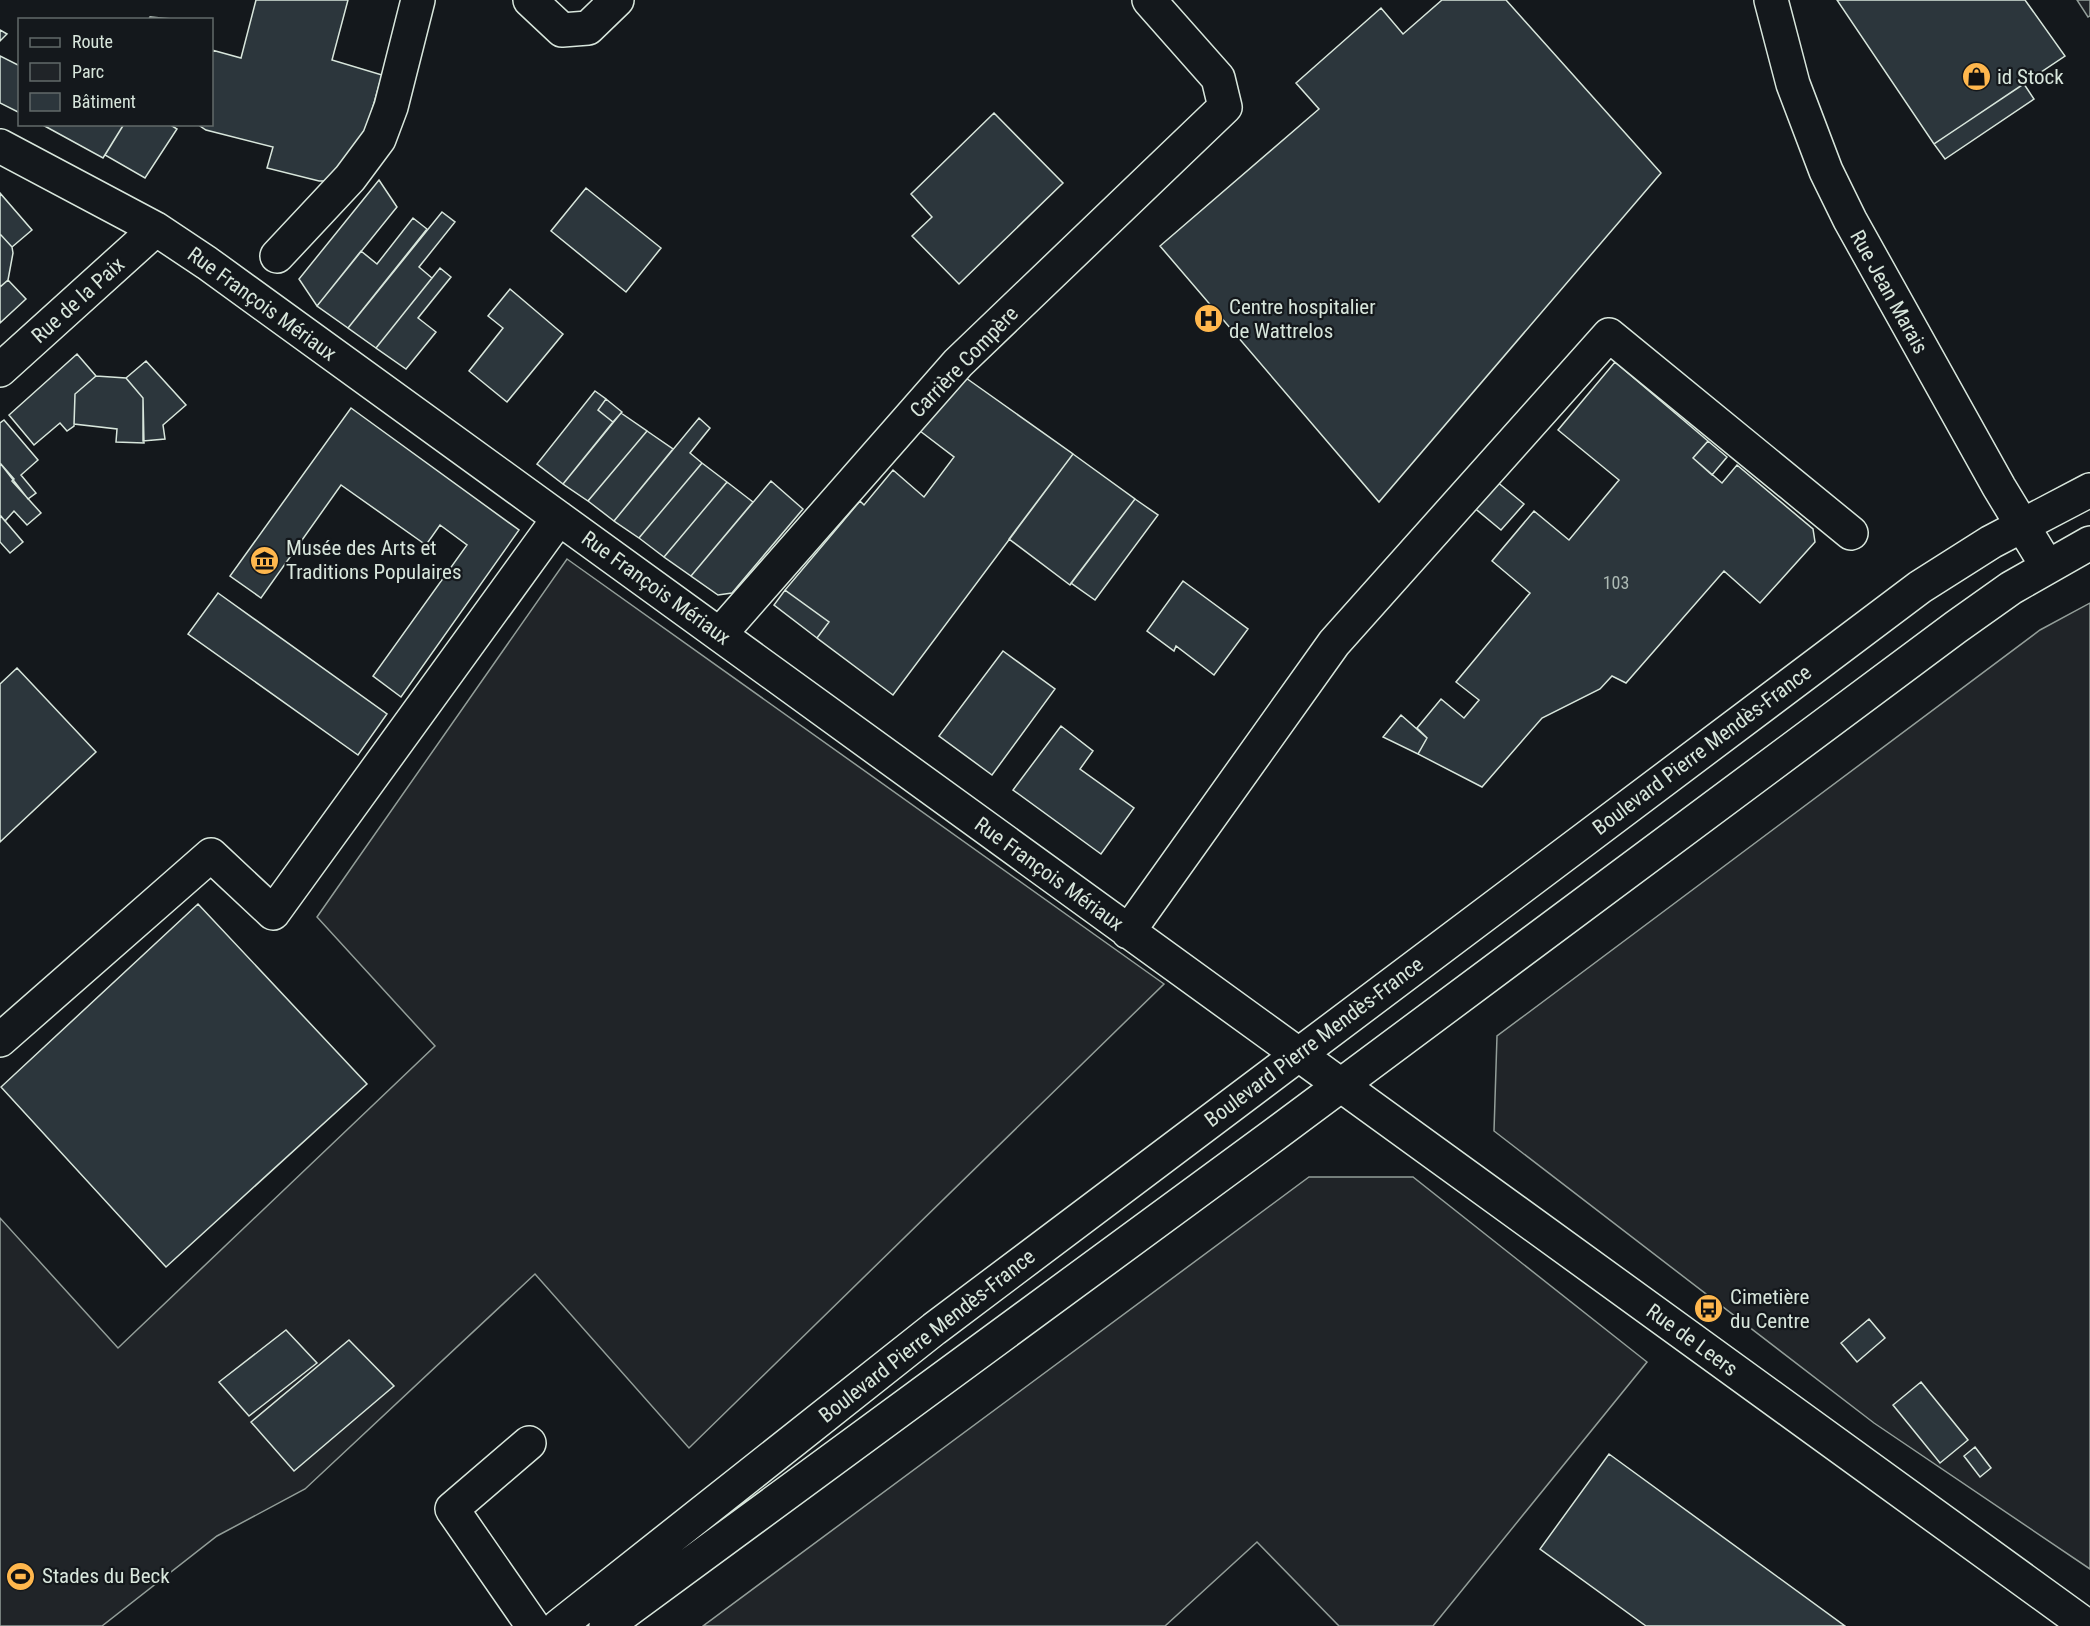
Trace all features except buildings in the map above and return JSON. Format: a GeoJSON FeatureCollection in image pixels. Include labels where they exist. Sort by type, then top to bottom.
{"type":"FeatureCollection","features":[{"type":"Feature","properties":{"kind":"street"},"geometry":{"type":"LineString","coordinates":[[277,256],[350,178],[379,139],[391,107],[418,0]]}},
{"type":"Feature","properties":{"kind":"street"},"geometry":{"type":"LineString","coordinates":[[530,0],[562,30],[588,28],[617,0]]}},
{"type":"Feature","properties":{"kind":"street","name":"Carrière Compère"},"geometry":{"type":"LineString","coordinates":[[720,634],[958,363],[1225,107],[1218,78],[1149,0]]}},
{"type":"Feature","properties":{"kind":"street","name":"Rue Jean Marais"},"geometry":{"type":"LineString","coordinates":[[1771,0],[1793,84],[1840,200],[1865,251],[2047,567]]}},
{"type":"Feature","properties":{"kind":"street","name":"Rue François Mériaux"},"geometry":{"type":"LineString","coordinates":[[0,146],[156,229],[720,634],[1296,1055]]}},
{"type":"Feature","properties":{"kind":"street","name":"Rue de la Paix"},"geometry":{"type":"LineString","coordinates":[[0,370],[156,229]]}},
{"type":"Feature","properties":{"kind":"street"},"geometry":{"type":"LineString","coordinates":[[1128,932],[1334,643],[1610,335],[1851,532]]}},
{"type":"Feature","properties":{"kind":"street","name":"Boulevard Pierre Mendès-France"},"geometry":{"type":"LineString","coordinates":[[559,1626],[934,1329],[1920,587],[2022,525],[2090,490]]}},
{"type":"Feature","properties":{"kind":"street"},"geometry":{"type":"LineString","coordinates":[[0,1040],[211,855],[273,913],[559,518]]}},
{"type":"Feature","properties":{"kind":"street","name":"Boulevard Pierre Mendès-France"},"geometry":{"type":"LineString","coordinates":[[606,1626],[1340,1086],[1934,644],[2047,567],[2090,543]]}},
{"type":"Feature","properties":{"kind":"street","name":"Rue de Leers"},"geometry":{"type":"LineString","coordinates":[[1296,1055],[2087,1626]]}},
{"type":"Feature","properties":{"kind":"street"},"geometry":{"type":"LineString","coordinates":[[529,1443],[452,1509],[533,1626]]}},
{"type":"Feature","properties":{"kind":"green space"},"geometry":{"type":"Polygon","coordinates":[[[2077,0],[2090,0],[2090,16],[2088,17],[2077,0]]]}},
{"type":"Feature","properties":{"kind":"green space"},"geometry":{"type":"Polygon","coordinates":[[[567,559],[1164,984],[689,1448],[535,1274],[305,1489],[217,1536],[102,1626],[0,1626],[0,1218],[118,1348],[435,1046],[317,917],[567,559]]]}},
{"type":"Feature","properties":{"kind":"green space"},"geometry":{"type":"Polygon","coordinates":[[[2090,603],[2090,1569],[1874,1423],[1494,1131],[1497,1036],[2040,630],[2090,603]]]}},
{"type":"Feature","properties":{"kind":"green space"},"geometry":{"type":"Polygon","coordinates":[[[1309,1177],[1413,1177],[1647,1362],[1433,1626],[1339,1626],[1257,1542],[1165,1626],[703,1626],[1309,1177]]]}},
{"type":"Feature","properties":{"kind":"place","name":"id Stock"},"geometry":{"type":"Point","coordinates":[1976,77]}},
{"type":"Feature","properties":{"kind":"place","name":"Centre hospitalier de Wattrelos"},"geometry":{"type":"Point","coordinates":[1208,319]}},
{"type":"Feature","properties":{"kind":"place","name":"Musée des Arts et Traditions Populaires"},"geometry":{"type":"Point","coordinates":[265,560]}},
{"type":"Feature","properties":{"kind":"place","name":"Cimetière du Centre"},"geometry":{"type":"Point","coordinates":[1709,1309]}},
{"type":"Feature","properties":{"kind":"place","name":"Stades du Beck"},"geometry":{"type":"Point","coordinates":[21,1576]}}]}
